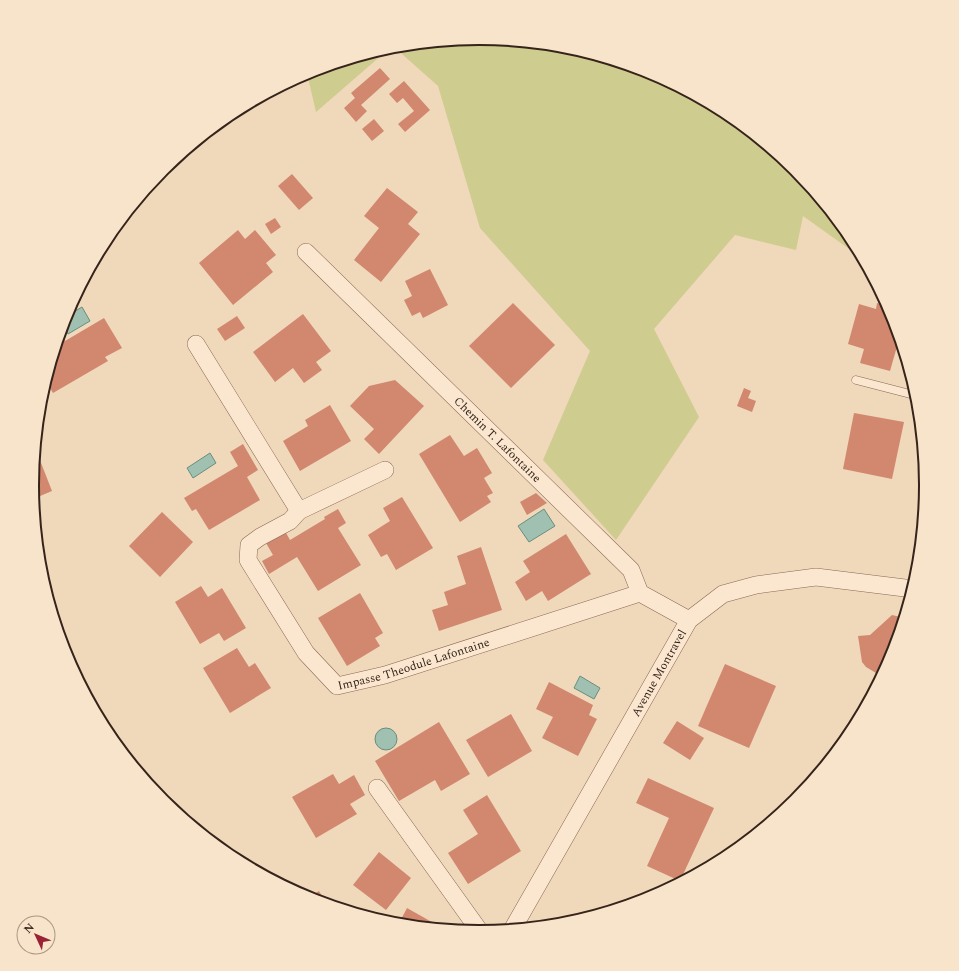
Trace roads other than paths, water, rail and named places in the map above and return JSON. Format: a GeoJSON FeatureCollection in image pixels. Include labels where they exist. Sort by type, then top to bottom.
{"type":"FeatureCollection","features":[{"type":"Feature","properties":{"kind":"street","name":"Chemin T. Lafontaine"},"geometry":{"type":"LineString","coordinates":[[306,252],[631,570],[640,593]]}},
{"type":"Feature","properties":{"kind":"street"},"geometry":{"type":"LineString","coordinates":[[196,344],[299,511]]}},
{"type":"Feature","properties":{"kind":"street","name":"Impasse Theodule Lafontaine"},"geometry":{"type":"LineString","coordinates":[[385,470],[299,511],[290,521],[260,536],[249,545],[248,560],[306,653],[337,686],[385,674],[640,593]]}},
{"type":"Feature","properties":{"kind":"street","name":"Avenue Montravel"},"geometry":{"type":"LineString","coordinates":[[515,924],[689,620],[723,594],[756,585],[816,577],[908,588]]}},
{"type":"Feature","properties":{"kind":"street"},"geometry":{"type":"LineString","coordinates":[[640,593],[689,620]]}},
{"type":"Feature","properties":{"kind":"street"},"geometry":{"type":"LineString","coordinates":[[377,788],[476,926]]}},
{"type":"Feature","properties":{"kind":"lane"},"geometry":{"type":"LineString","coordinates":[[856,380],[911,394]]}}]}
